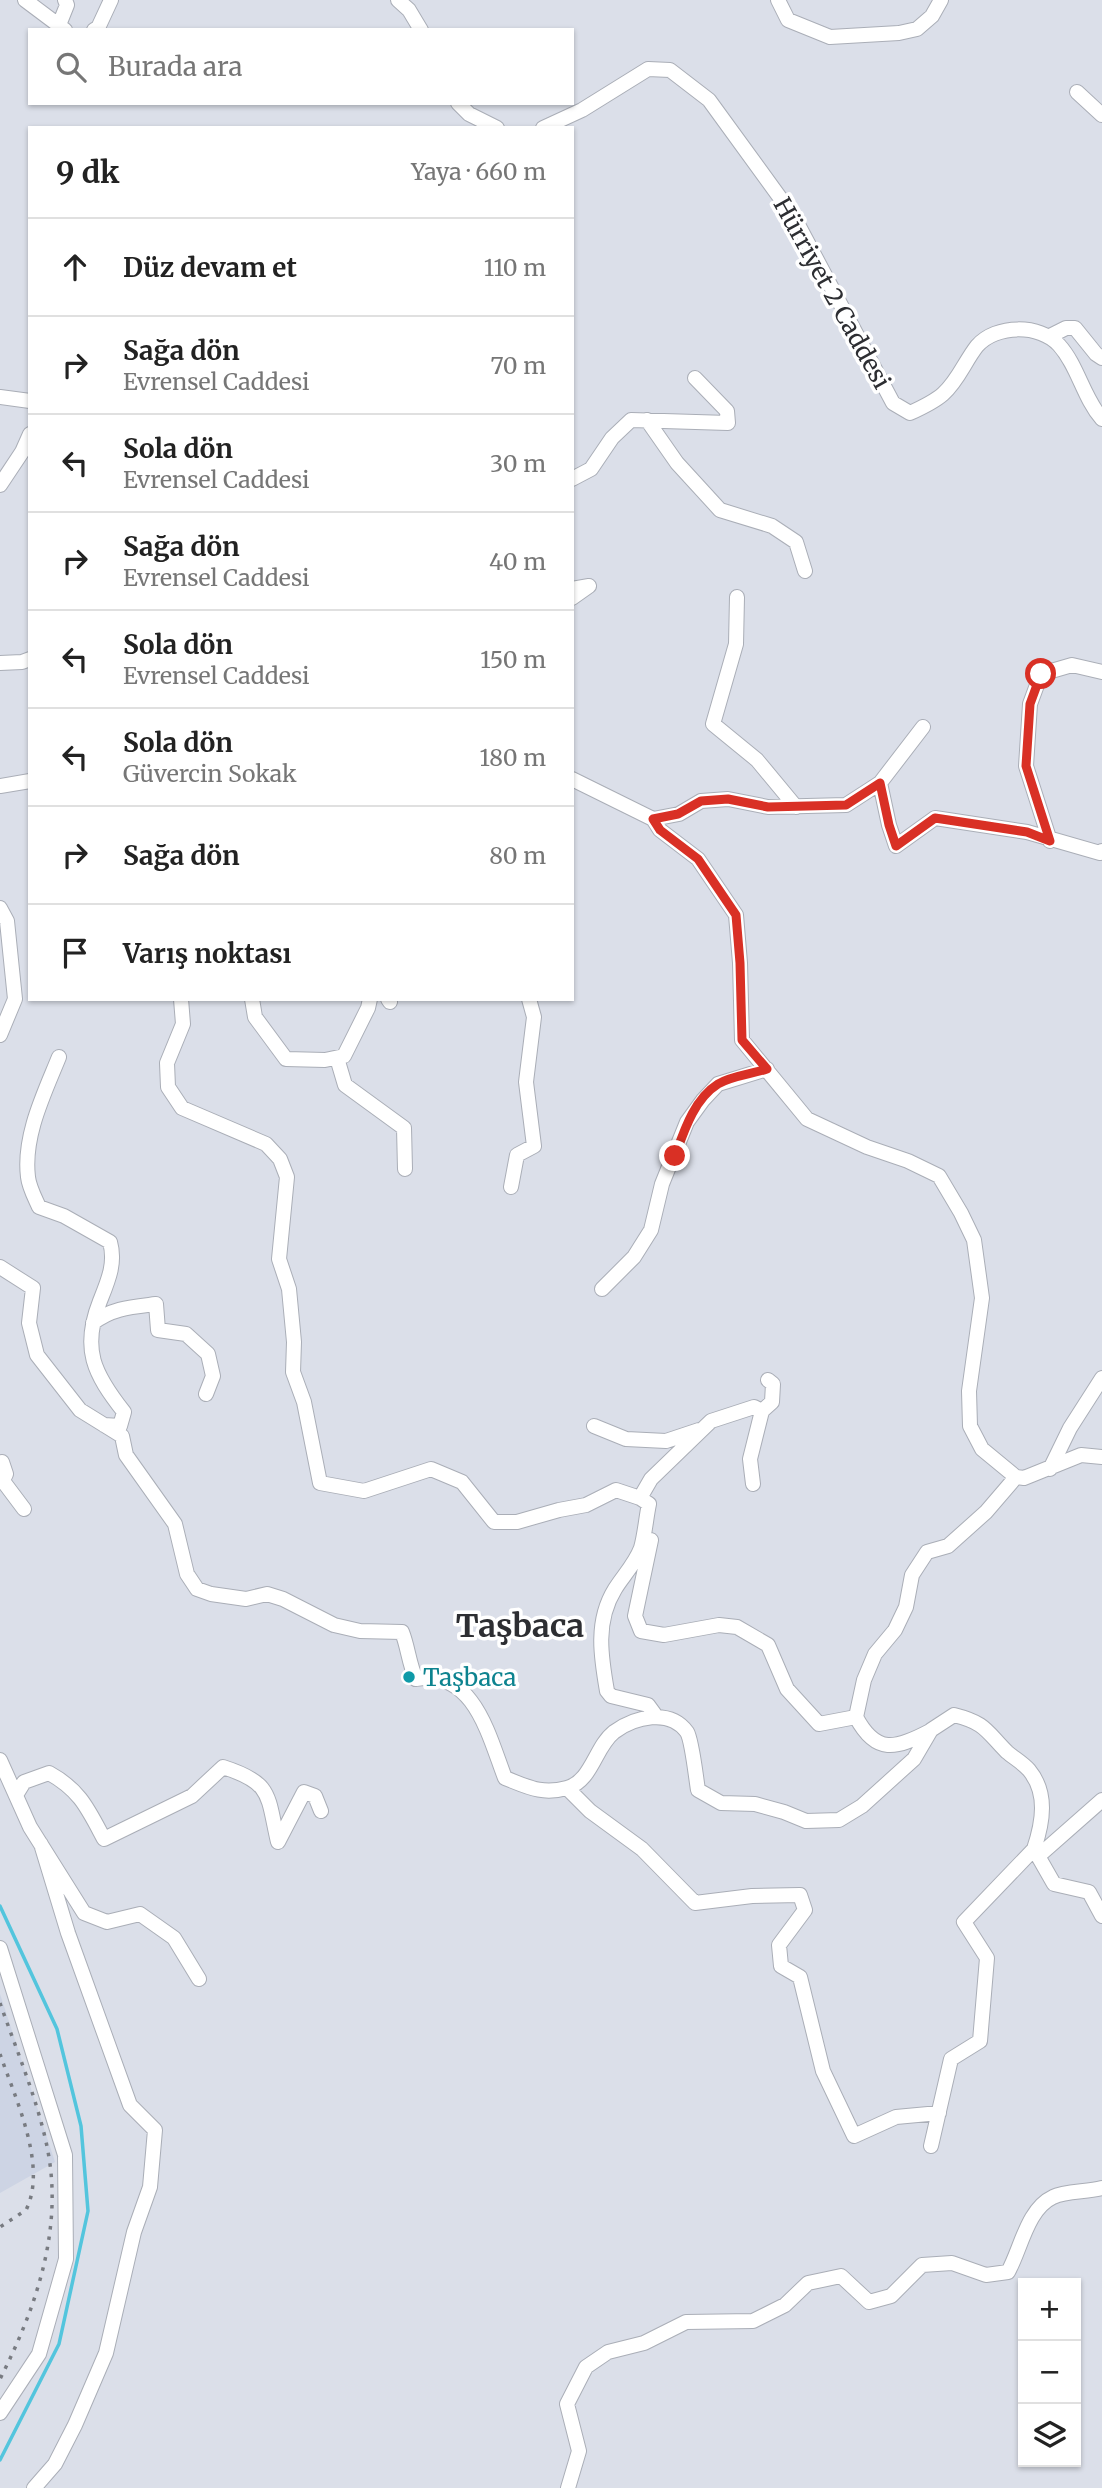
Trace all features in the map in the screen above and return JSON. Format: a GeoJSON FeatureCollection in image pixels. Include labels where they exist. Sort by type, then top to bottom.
{"type":"FeatureCollection","features":[{"type":"Feature","properties":{"kind":"street"},"geometry":{"type":"LineString","coordinates":[[26,0],[62,27],[67,5],[65,0]]}},
{"type":"Feature","properties":{"kind":"street"},"geometry":{"type":"LineString","coordinates":[[97,28],[111,0]]}},
{"type":"Feature","properties":{"kind":"street"},"geometry":{"type":"LineString","coordinates":[[398,0],[409,10],[420,28]]}},
{"type":"Feature","properties":{"kind":"street"},"geometry":{"type":"LineString","coordinates":[[778,0],[788,20],[830,37],[899,33],[917,29],[932,16],[941,0]]}},
{"type":"Feature","properties":{"kind":"street","name":"Hürriyet 2 Caddesi"},"geometry":{"type":"LineString","coordinates":[[547,126],[582,110],[648,69],[670,71],[709,100],[794,217],[893,403],[911,413],[943,394],[978,345],[991,336],[1025,329],[1045,332],[1049,336]]}},
{"type":"Feature","properties":{"kind":"street"},"geometry":{"type":"LineString","coordinates":[[1077,92],[1102,115]]}},
{"type":"Feature","properties":{"kind":"street"},"geometry":{"type":"LineString","coordinates":[[460,105],[469,114],[493,126]]}},
{"type":"Feature","properties":{"kind":"street"},"geometry":{"type":"LineString","coordinates":[[1102,358],[1075,328],[1066,328],[1049,336],[1061,346],[1102,419]]}},
{"type":"Feature","properties":{"kind":"street"},"geometry":{"type":"LineString","coordinates":[[574,478],[591,469],[612,438],[631,420],[728,423],[727,411],[695,379]]}},
{"type":"Feature","properties":{"kind":"street"},"geometry":{"type":"LineString","coordinates":[[0,397],[28,401]]}},
{"type":"Feature","properties":{"kind":"street"},"geometry":{"type":"LineString","coordinates":[[647,420],[677,463],[720,510],[772,526],[796,542],[805,571]]}},
{"type":"Feature","properties":{"kind":"street"},"geometry":{"type":"LineString","coordinates":[[0,485],[28,438]]}},
{"type":"Feature","properties":{"kind":"street"},"geometry":{"type":"LineString","coordinates":[[574,589],[589,586],[574,597]]}},
{"type":"Feature","properties":{"kind":"street"},"geometry":{"type":"LineString","coordinates":[[737,597],[736,644],[713,724],[757,760],[796,807]]}},
{"type":"Feature","properties":{"kind":"street"},"geometry":{"type":"LineString","coordinates":[[0,663],[28,660]]}},
{"type":"Feature","properties":{"kind":"street"},"geometry":{"type":"LineString","coordinates":[[1050,841],[1026,766],[1030,704],[1041,674],[1072,665],[1102,672]]}},
{"type":"Feature","properties":{"kind":"street"},"geometry":{"type":"LineString","coordinates":[[653,819],[678,814],[701,801],[728,799],[768,807],[846,805],[880,783],[923,727]]}},
{"type":"Feature","properties":{"kind":"street"},"geometry":{"type":"LineString","coordinates":[[574,780],[653,819],[660,830],[698,859],[736,915],[742,1040],[807,1119],[867,1147],[908,1161],[939,1177],[961,1213],[974,1240],[982,1298],[969,1391],[970,1426],[982,1449],[1016,1477],[1024,1478],[1081,1455],[1102,1457]]}},
{"type":"Feature","properties":{"kind":"street"},"geometry":{"type":"LineString","coordinates":[[0,786],[28,781]]}},
{"type":"Feature","properties":{"kind":"street"},"geometry":{"type":"LineString","coordinates":[[880,783],[896,846],[935,818],[1027,832],[1050,841],[1100,853],[1102,851]]}},
{"type":"Feature","properties":{"kind":"street"},"geometry":{"type":"LineString","coordinates":[[0,908],[7,921],[15,999],[0,1035]]}},
{"type":"Feature","properties":{"kind":"street"},"geometry":{"type":"LineString","coordinates":[[181,1001],[183,1024],[167,1063],[168,1087],[182,1108],[266,1144],[281,1159],[287,1177],[279,1259],[289,1289],[294,1342],[293,1373],[304,1402],[320,1483],[364,1491],[431,1469],[462,1482],[494,1522],[517,1522],[559,1510],[586,1506],[616,1490],[644,1501]]}},
{"type":"Feature","properties":{"kind":"street"},"geometry":{"type":"LineString","coordinates":[[252,1001],[254,1017],[286,1059],[325,1060],[344,1056],[370,1001]]}},
{"type":"Feature","properties":{"kind":"street"},"geometry":{"type":"LineString","coordinates":[[511,1187],[517,1155],[534,1146],[526,1082],[534,1017],[530,1001]]}},
{"type":"Feature","properties":{"kind":"street"},"geometry":{"type":"LineString","coordinates":[[59,1057],[38,1108],[27,1151],[27,1179],[39,1207],[64,1216],[110,1242],[114,1255],[109,1280],[93,1324],[92,1361],[108,1391],[124,1412],[120,1426],[104,1425]]}},
{"type":"Feature","properties":{"kind":"street"},"geometry":{"type":"LineString","coordinates":[[337,1058],[345,1085],[404,1128],[405,1169]]}},
{"type":"Feature","properties":{"kind":"street"},"geometry":{"type":"LineString","coordinates":[[602,1289],[634,1257],[650,1230],[662,1184],[687,1122],[703,1100],[718,1084],[767,1069]]}},
{"type":"Feature","properties":{"kind":"street"},"geometry":{"type":"LineString","coordinates":[[1,1266],[33,1288],[29,1323],[37,1355],[80,1410],[122,1436],[126,1455],[175,1524],[187,1574],[197,1589],[246,1599],[267,1594],[334,1625],[360,1632],[402,1632],[416,1679],[429,1677],[454,1685],[472,1699],[505,1777],[541,1792],[567,1788],[582,1780],[613,1733],[631,1723],[656,1716],[673,1721],[688,1733],[698,1790],[721,1803],[755,1804],[806,1821],[839,1820],[862,1806],[914,1759],[931,1730]]}},
{"type":"Feature","properties":{"kind":"street"},"geometry":{"type":"LineString","coordinates":[[93,1324],[105,1314],[125,1307],[156,1304],[158,1330],[186,1334],[208,1354],[213,1376],[206,1394]]}},
{"type":"Feature","properties":{"kind":"street"},"geometry":{"type":"LineString","coordinates":[[1050,1469],[1070,1428],[1102,1378]]}},
{"type":"Feature","properties":{"kind":"street"},"geometry":{"type":"LineString","coordinates":[[753,1484],[750,1460],[762,1411],[772,1402],[773,1384],[768,1380]]}},
{"type":"Feature","properties":{"kind":"street"},"geometry":{"type":"LineString","coordinates":[[656,1716],[648,1705],[611,1696],[607,1691],[600,1651],[606,1609],[614,1590],[628,1573],[641,1548],[644,1501],[651,1479],[711,1421],[754,1407],[762,1411]]}},
{"type":"Feature","properties":{"kind":"street"},"geometry":{"type":"LineString","coordinates":[[594,1426],[626,1439],[666,1441],[703,1429]]}},
{"type":"Feature","properties":{"kind":"street"},"geometry":{"type":"LineString","coordinates":[[2,1462],[6,1474],[2,1479],[24,1509]]}},
{"type":"Feature","properties":{"kind":"street"},"geometry":{"type":"LineString","coordinates":[[931,2146],[951,2059],[979,2041],[987,1958],[964,1922],[1034,1849],[1043,1812],[1041,1792],[1029,1770],[1008,1752],[988,1729],[968,1718],[954,1715],[906,1743],[886,1747],[865,1735],[856,1717],[864,1680],[875,1654],[895,1630],[906,1607],[912,1574],[927,1552],[948,1546],[986,1512],[1016,1477]]}},
{"type":"Feature","properties":{"kind":"street"},"geometry":{"type":"LineString","coordinates":[[644,1501],[651,1541],[635,1616],[641,1631],[664,1635],[719,1625],[737,1627],[768,1645],[787,1689],[819,1724],[856,1717]]}},
{"type":"Feature","properties":{"kind":"street"},"geometry":{"type":"LineString","coordinates":[[0,1760],[41,1844],[84,1913],[107,1922],[141,1914],[174,1938],[199,1979]]}},
{"type":"Feature","properties":{"kind":"street"},"geometry":{"type":"LineString","coordinates":[[16,1795],[24,1782],[49,1773],[68,1783],[84,1800],[104,1839],[192,1796],[223,1767],[246,1774],[265,1789],[278,1842],[304,1792],[315,1796],[321,1811]]}},
{"type":"Feature","properties":{"kind":"street"},"geometry":{"type":"LineString","coordinates":[[567,1788],[590,1811],[642,1849],[695,1903],[752,1896],[800,1895],[805,1910],[779,1945],[781,1966],[800,1977],[822,2071],[854,2136],[896,2117],[939,2113]]}},
{"type":"Feature","properties":{"kind":"street"},"geometry":{"type":"LineString","coordinates":[[1034,1849],[1043,1852],[1102,1800]]}},
{"type":"Feature","properties":{"kind":"street"},"geometry":{"type":"LineString","coordinates":[[34,2488],[55,2464],[106,2353],[134,2232],[150,2187],[155,2130],[130,2105],[68,1933],[41,1844]]}},
{"type":"Feature","properties":{"kind":"street"},"geometry":{"type":"LineString","coordinates":[[1034,1849],[1054,1884],[1089,1892],[1102,1916]]}},
{"type":"Feature","properties":{"kind":"street"},"geometry":{"type":"LineString","coordinates":[[0,1948],[65,2155],[66,2259],[39,2354],[0,2413]]}},
{"type":"Feature","properties":{"kind":"street"},"geometry":{"type":"LineString","coordinates":[[568,2488],[579,2451],[567,2404],[586,2367],[608,2352],[644,2343],[686,2322],[752,2321],[785,2305],[808,2283],[841,2276],[869,2302],[891,2296],[922,2265],[952,2263],[986,2275],[1008,2272],[1018,2255],[1032,2214],[1053,2197],[1102,2188]]}},
{"type":"Feature","properties":{"kind":"shaded area"},"geometry":{"type":"Polygon","coordinates":[[[0,1994],[55,2162],[0,2193],[0,1994]]]}},
{"type":"Feature","properties":{"kind":"waterway"},"geometry":{"type":"LineString","coordinates":[[0,1906],[57,2029],[81,2126],[88,2211],[59,2344],[0,2460]]}},
{"type":"Feature","properties":{"kind":"railway"},"geometry":{"type":"LineString","coordinates":[[0,2003],[43,2131],[51,2173],[52,2200],[40,2279],[32,2305],[0,2379]]}},
{"type":"Feature","properties":{"kind":"railway"},"geometry":{"type":"LineString","coordinates":[[0,2054],[27,2132],[33,2173],[32,2192],[26,2210],[0,2227]]}},
{"type":"Feature","properties":{"kind":"place","name":"Taşbaca"},"geometry":{"type":"Point","coordinates":[409,1677]}},
{"type":"Feature","properties":{"kind":"district","name":"Taşbaca"},"geometry":{"type":"Point","coordinates":[520,1626]}},
{"type":"Feature","properties":{"kind":"route"},"geometry":{"type":"LineString","coordinates":[[675,1156],[687,1122],[718,1084],[767,1069],[742,1040],[736,915],[698,859],[660,830],[653,819],[678,814],[701,801],[728,799],[768,807],[846,805],[880,783],[896,846],[935,818],[1027,832],[1050,841],[1026,766],[1030,704],[1041,674]]}}]}
